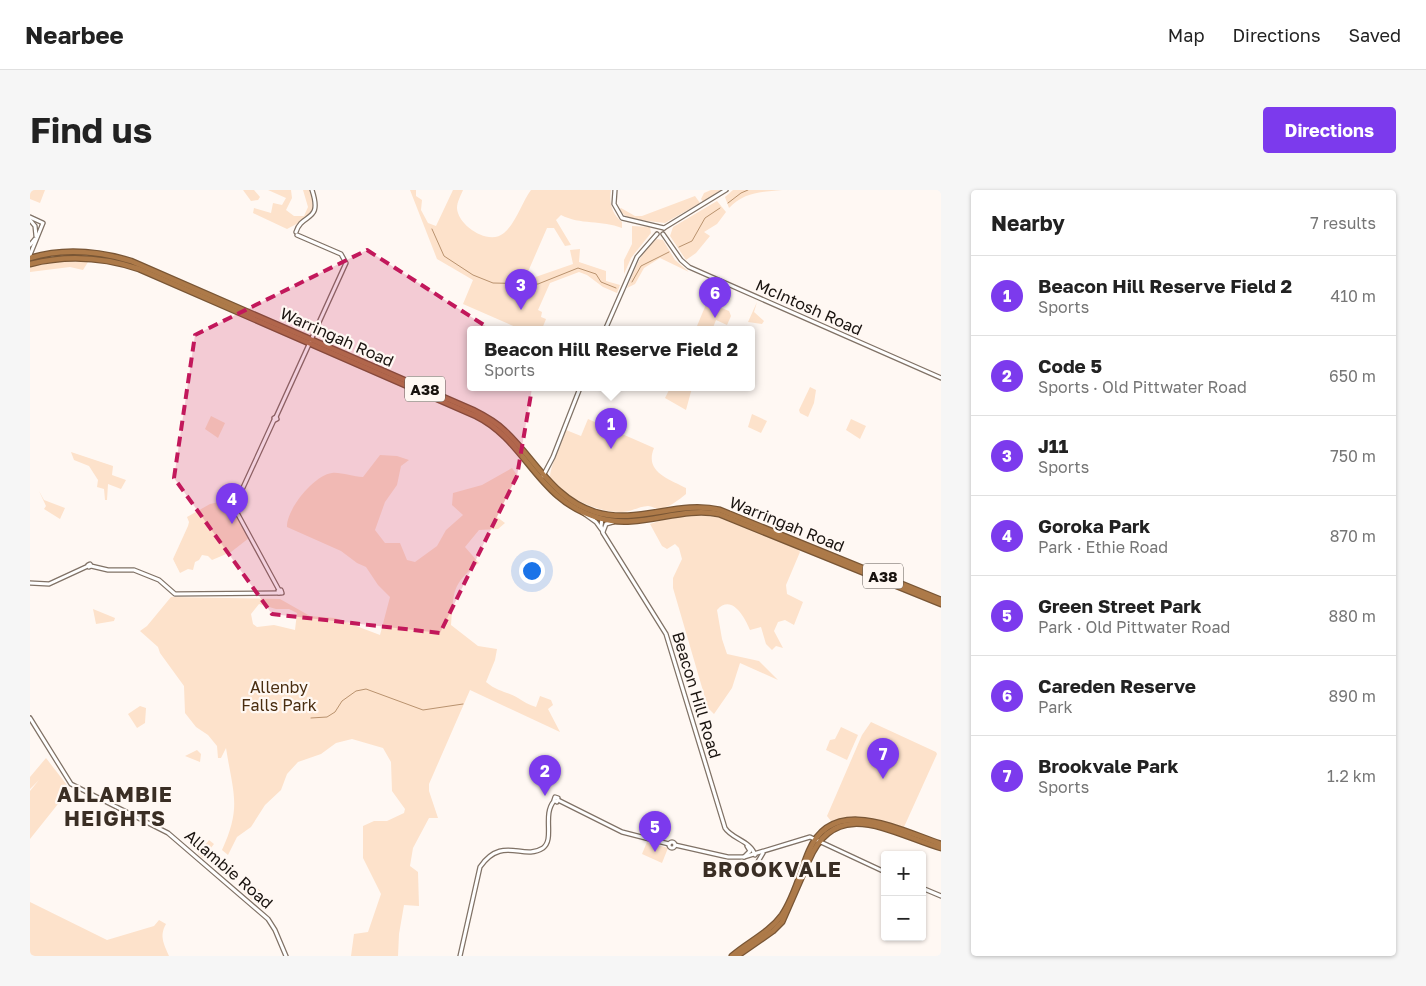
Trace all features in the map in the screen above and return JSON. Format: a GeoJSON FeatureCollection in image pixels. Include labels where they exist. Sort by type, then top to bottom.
{"type":"FeatureCollection","features":[{"type":"Feature","properties":{"kind":"highway","name":"Warringah Road"},"geometry":{"type":"LineString","coordinates":[[30,256],[71,252],[101,254],[124,259],[488,418],[510,436],[558,491],[576,504],[602,517],[638,516],[691,509],[709,512],[736,519],[844,562],[941,604]]}},
{"type":"Feature","properties":{"kind":"highway","name":"Warringah Road"},"geometry":{"type":"LineString","coordinates":[[30,264],[74,258],[105,260],[129,266],[310,341],[484,420],[510,442],[541,481],[554,494],[582,512],[616,521],[640,521],[691,509]]}},
{"type":"Feature","properties":{"kind":"highway","name":"Warringah Road"},"geometry":{"type":"LineString","coordinates":[[865,571],[941,600]]}},
{"type":"Feature","properties":{"kind":"highway"},"geometry":{"type":"LineString","coordinates":[[732,956],[770,928],[780,917],[816,841],[836,826],[860,822],[941,846]]}},
{"type":"Feature","properties":{"kind":"highway"},"geometry":{"type":"LineString","coordinates":[[737,956],[773,931],[782,922],[816,841]]}},
{"type":"Feature","properties":{"kind":"street"},"geometry":{"type":"LineString","coordinates":[[30,582],[49,584],[90,566],[108,570],[134,570],[161,581],[171,592],[279,592],[235,507],[344,268],[345,258],[341,254],[296,234],[299,225],[310,218],[315,211],[312,190]]}},
{"type":"Feature","properties":{"kind":"street"},"geometry":{"type":"LineString","coordinates":[[615,190],[614,204],[619,215],[626,220],[650,224],[657,228],[664,228],[726,190]]}},
{"type":"Feature","properties":{"kind":"street"},"geometry":{"type":"LineString","coordinates":[[30,219],[43,223],[30,256]]}},
{"type":"Feature","properties":{"kind":"street"},"geometry":{"type":"LineString","coordinates":[[30,219],[35,227],[36,238],[30,245]]}},
{"type":"Feature","properties":{"kind":"street"},"geometry":{"type":"LineString","coordinates":[[607,326],[637,257],[657,234],[657,228]]}},
{"type":"Feature","properties":{"kind":"street"},"geometry":{"type":"LineString","coordinates":[[657,234],[663,234],[664,228]]}},
{"type":"Feature","properties":{"kind":"street","name":"McIntosh Road"},"geometry":{"type":"LineString","coordinates":[[663,234],[681,260],[689,267],[941,378]]}},
{"type":"Feature","properties":{"kind":"street"},"geometry":{"type":"LineString","coordinates":[[541,481],[553,457],[579,391]]}},
{"type":"Feature","properties":{"kind":"street","name":"Warringah Road"},"geometry":{"type":"LineString","coordinates":[[582,512],[596,522],[602,530]]}},
{"type":"Feature","properties":{"kind":"street"},"geometry":{"type":"LineString","coordinates":[[602,517],[602,530]]}},
{"type":"Feature","properties":{"kind":"street"},"geometry":{"type":"LineString","coordinates":[[602,530],[606,524],[616,521]]}},
{"type":"Feature","properties":{"kind":"street","name":"Beacon Hill Road"},"geometry":{"type":"LineString","coordinates":[[602,530],[666,634],[725,828],[751,848],[755,855]]}},
{"type":"Feature","properties":{"kind":"street","name":"Allambie Road"},"geometry":{"type":"LineString","coordinates":[[30,718],[71,784],[167,832],[268,919],[275,930],[285,955]]}},
{"type":"Feature","properties":{"kind":"street"},"geometry":{"type":"LineString","coordinates":[[460,956],[480,867],[490,856],[500,851],[536,850],[545,846],[549,836],[548,813],[556,800],[622,832],[669,844],[673,842],[675,845],[728,857],[755,855],[806,837],[881,870]]}},
{"type":"Feature","properties":{"kind":"street"},"geometry":{"type":"LineString","coordinates":[[744,857],[750,851],[747,845]]}},
{"type":"Feature","properties":{"kind":"street"},"geometry":{"type":"LineString","coordinates":[[751,848],[764,852]]}},
{"type":"Feature","properties":{"kind":"street"},"geometry":{"type":"LineString","coordinates":[[756,865],[764,852]]}},
{"type":"Feature","properties":{"kind":"street"},"geometry":{"type":"LineString","coordinates":[[926,890],[941,896]]}},
{"type":"Feature","properties":{"kind":"highlighted area"},"geometry":{"type":"Polygon","coordinates":[[[367,250],[537,359],[517,476],[440,633],[272,614],[174,478],[195,335],[367,250]]]}},
{"type":"Feature","properties":{"kind":"green space"},"geometry":{"type":"Polygon","coordinates":[[[30,190],[45,190],[40,203],[30,199],[30,190]]]}},
{"type":"Feature","properties":{"kind":"green space"},"geometry":{"type":"Polygon","coordinates":[[[243,190],[254,190],[260,197],[258,200],[251,201],[243,190]]]}},
{"type":"Feature","properties":{"kind":"green space"},"geometry":{"type":"Polygon","coordinates":[[[268,190],[291,190],[292,198],[286,210],[294,216],[304,216],[308,207],[303,190],[311,190],[313,207],[310,217],[287,229],[253,213],[254,208],[271,213],[273,203],[282,205],[286,198],[268,190]]]}},
{"type":"Feature","properties":{"kind":"green space"},"geometry":{"type":"Polygon","coordinates":[[[410,190],[416,190],[416,196],[422,200],[421,210],[428,223],[436,226],[453,190],[463,190],[457,206],[459,215],[468,227],[483,236],[498,236],[504,233],[531,190],[611,190],[612,208],[622,222],[622,228],[576,220],[561,215],[556,220],[571,245],[565,246],[554,228],[547,228],[524,281],[573,264],[570,250],[580,249],[579,262],[606,271],[606,281],[620,285],[617,293],[603,287],[587,275],[579,272],[550,283],[538,310],[542,312],[541,317],[546,319],[543,326],[513,326],[463,304],[473,280],[437,259],[410,190]]]}},
{"type":"Feature","properties":{"kind":"green space"},"geometry":{"type":"Polygon","coordinates":[[[711,190],[721,190],[703,202],[701,199],[704,193],[711,190]]]}},
{"type":"Feature","properties":{"kind":"green space"},"geometry":{"type":"Polygon","coordinates":[[[733,190],[782,190],[760,192],[747,196],[729,208],[725,197],[733,190]]]}},
{"type":"Feature","properties":{"kind":"green space"},"geometry":{"type":"Polygon","coordinates":[[[695,196],[700,203],[665,223],[630,219],[618,210],[621,208],[635,216],[642,216],[695,196]]]}},
{"type":"Feature","properties":{"kind":"green space"},"geometry":{"type":"Polygon","coordinates":[[[717,201],[726,212],[717,224],[704,232],[710,236],[696,253],[686,260],[670,236],[673,227],[717,201]]]}},
{"type":"Feature","properties":{"kind":"green space"},"geometry":{"type":"Polygon","coordinates":[[[632,226],[650,227],[651,233],[631,258],[624,274],[624,260],[632,244],[632,226]]]}},
{"type":"Feature","properties":{"kind":"green space"},"geometry":{"type":"Polygon","coordinates":[[[657,239],[663,240],[675,260],[689,272],[660,258],[644,268],[635,284],[627,288],[642,255],[657,239]]]}},
{"type":"Feature","properties":{"kind":"green space"},"geometry":{"type":"Polygon","coordinates":[[[58,262],[88,262],[83,270],[70,267],[30,272],[30,267],[58,262]]]}},
{"type":"Feature","properties":{"kind":"green space"},"geometry":{"type":"Polygon","coordinates":[[[707,302],[729,311],[731,316],[727,325],[716,320],[714,326],[697,326],[707,302]]]}},
{"type":"Feature","properties":{"kind":"green space"},"geometry":{"type":"Polygon","coordinates":[[[757,302],[754,312],[764,321],[762,324],[748,322],[757,302]]]}},
{"type":"Feature","properties":{"kind":"green space"},"geometry":{"type":"Polygon","coordinates":[[[810,387],[816,390],[814,403],[808,417],[800,413],[799,410],[810,387]]]}},
{"type":"Feature","properties":{"kind":"green space"},"geometry":{"type":"Polygon","coordinates":[[[668,391],[691,391],[686,410],[665,398],[668,391]]]}},
{"type":"Feature","properties":{"kind":"green space"},"geometry":{"type":"Polygon","coordinates":[[[752,414],[767,421],[761,433],[748,427],[752,414]]]}},
{"type":"Feature","properties":{"kind":"green space"},"geometry":{"type":"Polygon","coordinates":[[[211,416],[225,423],[218,438],[205,429],[211,416]]]}},
{"type":"Feature","properties":{"kind":"green space"},"geometry":{"type":"Polygon","coordinates":[[[588,419],[654,448],[652,463],[655,469],[666,478],[686,488],[686,494],[673,503],[658,509],[645,506],[629,511],[613,512],[592,507],[556,485],[550,478],[550,473],[566,430],[581,436],[588,419]]]}},
{"type":"Feature","properties":{"kind":"green space"},"geometry":{"type":"Polygon","coordinates":[[[851,419],[866,426],[860,439],[846,430],[851,419]]]}},
{"type":"Feature","properties":{"kind":"green space"},"geometry":{"type":"Polygon","coordinates":[[[71,452],[113,466],[112,475],[126,480],[121,489],[108,484],[107,500],[105,500],[104,489],[97,487],[98,480],[89,466],[74,460],[71,452]]]}},
{"type":"Feature","properties":{"kind":"green space","name":"Allenby Falls Park"},"geometry":{"type":"Polygon","coordinates":[[[380,455],[397,456],[409,460],[401,466],[397,485],[385,502],[375,530],[385,543],[400,543],[407,560],[415,562],[437,546],[446,530],[463,515],[452,505],[453,493],[482,485],[512,468],[517,475],[497,517],[505,523],[498,529],[479,530],[465,547],[479,563],[459,583],[454,596],[451,625],[478,646],[497,649],[495,660],[486,682],[490,685],[536,707],[540,696],[551,700],[553,705],[548,709],[560,732],[470,690],[429,784],[429,791],[438,818],[429,818],[413,848],[410,866],[418,872],[419,906],[404,905],[399,934],[398,956],[351,956],[354,934],[368,932],[381,894],[363,858],[363,826],[374,821],[387,821],[404,813],[405,809],[392,791],[391,762],[383,748],[352,739],[336,743],[321,754],[298,762],[287,774],[281,790],[265,805],[251,827],[237,837],[228,855],[222,850],[232,822],[234,800],[226,748],[221,758],[218,758],[217,746],[208,735],[196,727],[185,713],[184,686],[160,653],[158,647],[140,631],[147,626],[171,597],[280,599],[310,616],[335,618],[380,635],[390,597],[378,585],[366,567],[341,551],[287,527],[291,512],[296,503],[302,494],[317,480],[332,473],[363,477],[380,455]],[[259,604],[251,614],[253,624],[257,627],[274,625],[295,630],[297,613],[289,609],[276,609],[259,604]]]}},
{"type":"Feature","properties":{"kind":"green space"},"geometry":{"type":"Polygon","coordinates":[[[39,491],[44,500],[65,508],[60,519],[44,509],[46,506],[39,491]]]}},
{"type":"Feature","properties":{"kind":"green space"},"geometry":{"type":"Polygon","coordinates":[[[219,502],[233,510],[249,538],[231,552],[212,560],[208,556],[202,555],[195,562],[193,570],[188,569],[180,573],[173,559],[188,526],[187,517],[210,504],[219,502]]]}},
{"type":"Feature","properties":{"kind":"green space"},"geometry":{"type":"Polygon","coordinates":[[[696,515],[720,517],[797,548],[800,552],[786,585],[787,594],[803,602],[794,625],[785,620],[778,622],[774,631],[783,648],[776,646],[772,650],[766,644],[761,627],[750,630],[745,619],[733,606],[723,605],[717,610],[722,639],[727,654],[759,661],[778,680],[740,663],[732,688],[714,714],[708,708],[673,588],[673,578],[682,559],[679,548],[675,544],[667,549],[662,546],[650,524],[666,519],[696,515]]]}},
{"type":"Feature","properties":{"kind":"green space"},"geometry":{"type":"Polygon","coordinates":[[[93,609],[115,618],[114,621],[96,624],[93,609]]]}},
{"type":"Feature","properties":{"kind":"green space"},"geometry":{"type":"Polygon","coordinates":[[[140,706],[146,708],[145,723],[137,728],[128,714],[140,706]]]}},
{"type":"Feature","properties":{"kind":"green space"},"geometry":{"type":"Polygon","coordinates":[[[871,722],[937,754],[904,827],[899,828],[866,819],[831,821],[827,816],[862,735],[871,722]]]}},
{"type":"Feature","properties":{"kind":"green space"},"geometry":{"type":"Polygon","coordinates":[[[841,727],[858,735],[847,760],[826,750],[830,740],[835,739],[841,727]]]}},
{"type":"Feature","properties":{"kind":"green space"},"geometry":{"type":"Polygon","coordinates":[[[197,750],[201,754],[200,762],[185,756],[197,750]]]}},
{"type":"Feature","properties":{"kind":"green space"},"geometry":{"type":"Polygon","coordinates":[[[46,758],[70,789],[30,839],[30,791],[39,780],[30,789],[30,777],[46,758]]]}},
{"type":"Feature","properties":{"kind":"green space"},"geometry":{"type":"Polygon","coordinates":[[[209,840],[214,844],[203,858],[198,854],[209,840]]]}},
{"type":"Feature","properties":{"kind":"green space"},"geometry":{"type":"Polygon","coordinates":[[[647,842],[668,848],[662,863],[642,854],[647,842]]]}},
{"type":"Feature","properties":{"kind":"green space"},"geometry":{"type":"Polygon","coordinates":[[[253,885],[261,891],[252,900],[242,891],[253,885]]]}},
{"type":"Feature","properties":{"kind":"green space"},"geometry":{"type":"Polygon","coordinates":[[[30,902],[107,940],[154,926],[159,920],[166,924],[163,936],[169,956],[30,956],[30,902]]]}},
{"type":"Feature","properties":{"kind":"waterway"},"geometry":{"type":"LineString","coordinates":[[728,203],[748,190]]}},
{"type":"Feature","properties":{"kind":"waterway"},"geometry":{"type":"LineString","coordinates":[[679,247],[692,241],[705,218],[720,208]]}},
{"type":"Feature","properties":{"kind":"waterway"},"geometry":{"type":"LineString","coordinates":[[432,229],[444,256],[473,275],[493,283],[538,284],[578,268],[596,274],[601,282],[616,288]]}},
{"type":"Feature","properties":{"kind":"waterway"},"geometry":{"type":"LineString","coordinates":[[632,282],[641,266],[669,252]]}},
{"type":"Feature","properties":{"kind":"waterway"},"geometry":{"type":"LineString","coordinates":[[311,718],[327,717],[335,712],[342,701],[356,691],[366,689],[423,710],[463,704]]}},
{"type":"Feature","properties":{"kind":"place","name":"J11"},"geometry":{"type":"Point","coordinates":[521,310]}},
{"type":"Feature","properties":{"kind":"place","name":"Careden Reserve"},"geometry":{"type":"Point","coordinates":[715,318]}},
{"type":"Feature","properties":{"kind":"place","name":"Beacon Hill Reserve Field 2"},"geometry":{"type":"Point","coordinates":[611,449]}},
{"type":"Feature","properties":{"kind":"place","name":"Goroka Park"},"geometry":{"type":"Point","coordinates":[232,524]}},
{"type":"Feature","properties":{"kind":"place","name":"Brookvale Park"},"geometry":{"type":"Point","coordinates":[883,779]}},
{"type":"Feature","properties":{"kind":"place","name":"Code 5"},"geometry":{"type":"Point","coordinates":[545,796]}},
{"type":"Feature","properties":{"kind":"place","name":"Green Street Park"},"geometry":{"type":"Point","coordinates":[655,852]}},
{"type":"Feature","properties":{"kind":"district","name":"ALLAMBIE HEIGHTS"},"geometry":{"type":"Point","coordinates":[115,806]}},
{"type":"Feature","properties":{"kind":"district","name":"BROOKVALE"},"geometry":{"type":"Point","coordinates":[772,869]}}]}
